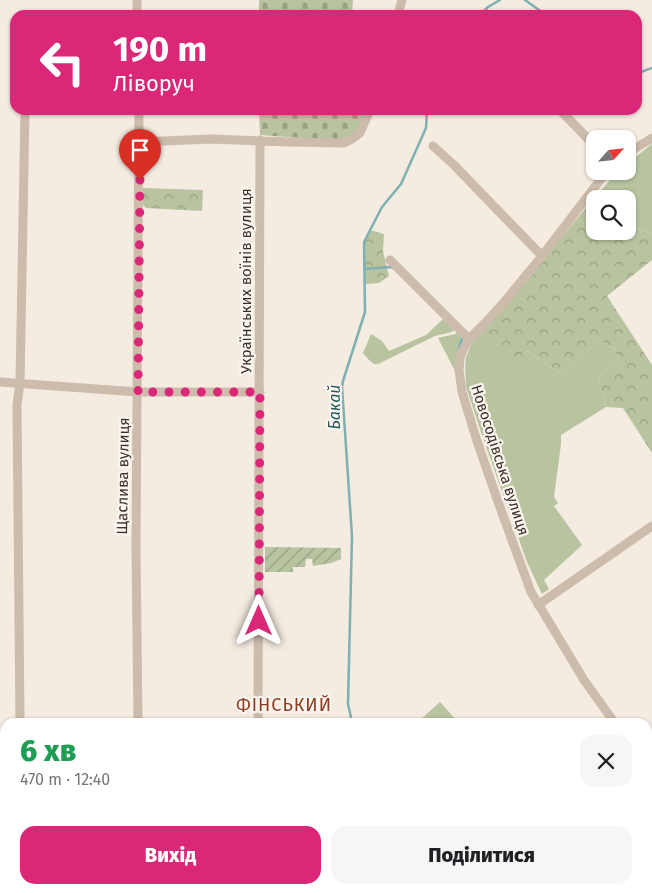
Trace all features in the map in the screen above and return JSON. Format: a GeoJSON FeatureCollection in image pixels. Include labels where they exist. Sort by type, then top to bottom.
{"type":"FeatureCollection","features":[{"type":"Feature","properties":{"kind":"street"},"geometry":{"type":"LineString","coordinates":[[20,718],[17,405],[20,383],[25,115]]}},
{"type":"Feature","properties":{"kind":"street","name":"Щаслива вулиця"},"geometry":{"type":"LineString","coordinates":[[138,718],[136,548],[139,115]]}},
{"type":"Feature","properties":{"kind":"street"},"geometry":{"type":"LineString","coordinates":[[140,142],[210,139],[344,143],[360,132],[368,115]]}},
{"type":"Feature","properties":{"kind":"street"},"geometry":{"type":"LineString","coordinates":[[565,115],[586,137]]}},
{"type":"Feature","properties":{"kind":"street"},"geometry":{"type":"LineString","coordinates":[[636,148],[652,138]]}},
{"type":"Feature","properties":{"kind":"street","name":"Українських воїнів вулиця"},"geometry":{"type":"LineString","coordinates":[[258,718],[260,140]]}},
{"type":"Feature","properties":{"kind":"street"},"geometry":{"type":"LineString","coordinates":[[434,146],[542,256]]}},
{"type":"Feature","properties":{"kind":"street","name":"Новосодівська вулиця"},"geometry":{"type":"LineString","coordinates":[[600,180],[542,256],[488,320],[469,339],[460,358],[459,370],[462,392],[496,499],[531,592],[584,680],[611,718]]}},
{"type":"Feature","properties":{"kind":"street"},"geometry":{"type":"LineString","coordinates":[[390,260],[469,339]]}},
{"type":"Feature","properties":{"kind":"street"},"geometry":{"type":"LineString","coordinates":[[0,382],[138,392],[260,392]]}},
{"type":"Feature","properties":{"kind":"street"},"geometry":{"type":"LineString","coordinates":[[538,605],[652,526]]}},
{"type":"Feature","properties":{"kind":"green space"},"geometry":{"type":"Polygon","coordinates":[[[259,0],[353,0],[352,10],[259,10],[259,0]]]}},
{"type":"Feature","properties":{"kind":"green space"},"geometry":{"type":"Polygon","coordinates":[[[259,115],[362,115],[356,131],[344,140],[260,135],[259,115]]]}},
{"type":"Feature","properties":{"kind":"green space"},"geometry":{"type":"Polygon","coordinates":[[[652,144],[652,234],[636,228],[636,190],[601,190],[610,180],[636,180],[636,157],[652,144]]]}},
{"type":"Feature","properties":{"kind":"green space"},"geometry":{"type":"Polygon","coordinates":[[[143,188],[203,190],[202,211],[146,208],[143,205],[143,188]]]}},
{"type":"Feature","properties":{"kind":"green space"},"geometry":{"type":"Polygon","coordinates":[[[586,208],[586,240],[636,240],[636,228],[652,234],[652,260],[607,296],[652,365],[652,453],[623,408],[606,407],[598,380],[600,376],[620,360],[613,348],[599,340],[564,373],[560,373],[527,351],[519,359],[480,333],[498,315],[586,208]]]}},
{"type":"Feature","properties":{"kind":"green space"},"geometry":{"type":"Polygon","coordinates":[[[370,230],[384,234],[383,251],[389,276],[379,283],[365,284],[364,242],[370,230]]]}},
{"type":"Feature","properties":{"kind":"green space"},"geometry":{"type":"Polygon","coordinates":[[[443,319],[454,330],[452,332],[435,336],[378,364],[374,364],[363,353],[371,334],[382,341],[389,351],[426,335],[443,319]]]}},
{"type":"Feature","properties":{"kind":"green space"},"geometry":{"type":"Polygon","coordinates":[[[459,333],[463,338],[457,356],[455,371],[438,338],[459,333]]]}},
{"type":"Feature","properties":{"kind":"green space"},"geometry":{"type":"Polygon","coordinates":[[[480,333],[519,358],[527,351],[560,373],[564,373],[599,340],[613,348],[620,360],[600,376],[598,380],[606,407],[561,435],[554,497],[558,503],[554,506],[582,545],[544,580],[549,589],[542,594],[527,562],[466,387],[466,357],[474,338],[480,333]]]}},
{"type":"Feature","properties":{"kind":"green space"},"geometry":{"type":"Polygon","coordinates":[[[265,547],[341,548],[341,559],[313,566],[312,559],[306,559],[305,567],[293,567],[293,572],[265,572],[265,547]]]}},
{"type":"Feature","properties":{"kind":"green space"},"geometry":{"type":"Polygon","coordinates":[[[440,702],[454,718],[422,718],[440,702]]]}},
{"type":"Feature","properties":{"kind":"waterway","name":"Бакай"},"geometry":{"type":"LineString","coordinates":[[485,10],[500,0]]}},
{"type":"Feature","properties":{"kind":"waterway","name":"Бакай"},"geometry":{"type":"LineString","coordinates":[[525,0],[539,10]]}},
{"type":"Feature","properties":{"kind":"waterway","name":"Бакай"},"geometry":{"type":"LineString","coordinates":[[642,72],[652,68]]}},
{"type":"Feature","properties":{"kind":"waterway","name":"Бакай"},"geometry":{"type":"LineString","coordinates":[[351,718],[348,704],[352,536],[342,387],[365,312],[364,242],[382,207],[401,184],[426,128],[427,115]]}},
{"type":"Feature","properties":{"kind":"waterway"},"geometry":{"type":"LineString","coordinates":[[364,269],[393,268]]}},
{"type":"Feature","properties":{"kind":"waterway"},"geometry":{"type":"LineString","coordinates":[[459,348],[463,337]]}},
{"type":"Feature","properties":{"kind":"district","name":"ФІНСЬКИЙ"},"geometry":{"type":"Point","coordinates":[284,705]}},
{"type":"Feature","properties":{"kind":"route"},"geometry":{"type":"LineString","coordinates":[[140,180],[138,392],[260,392],[259,621]]}}]}
